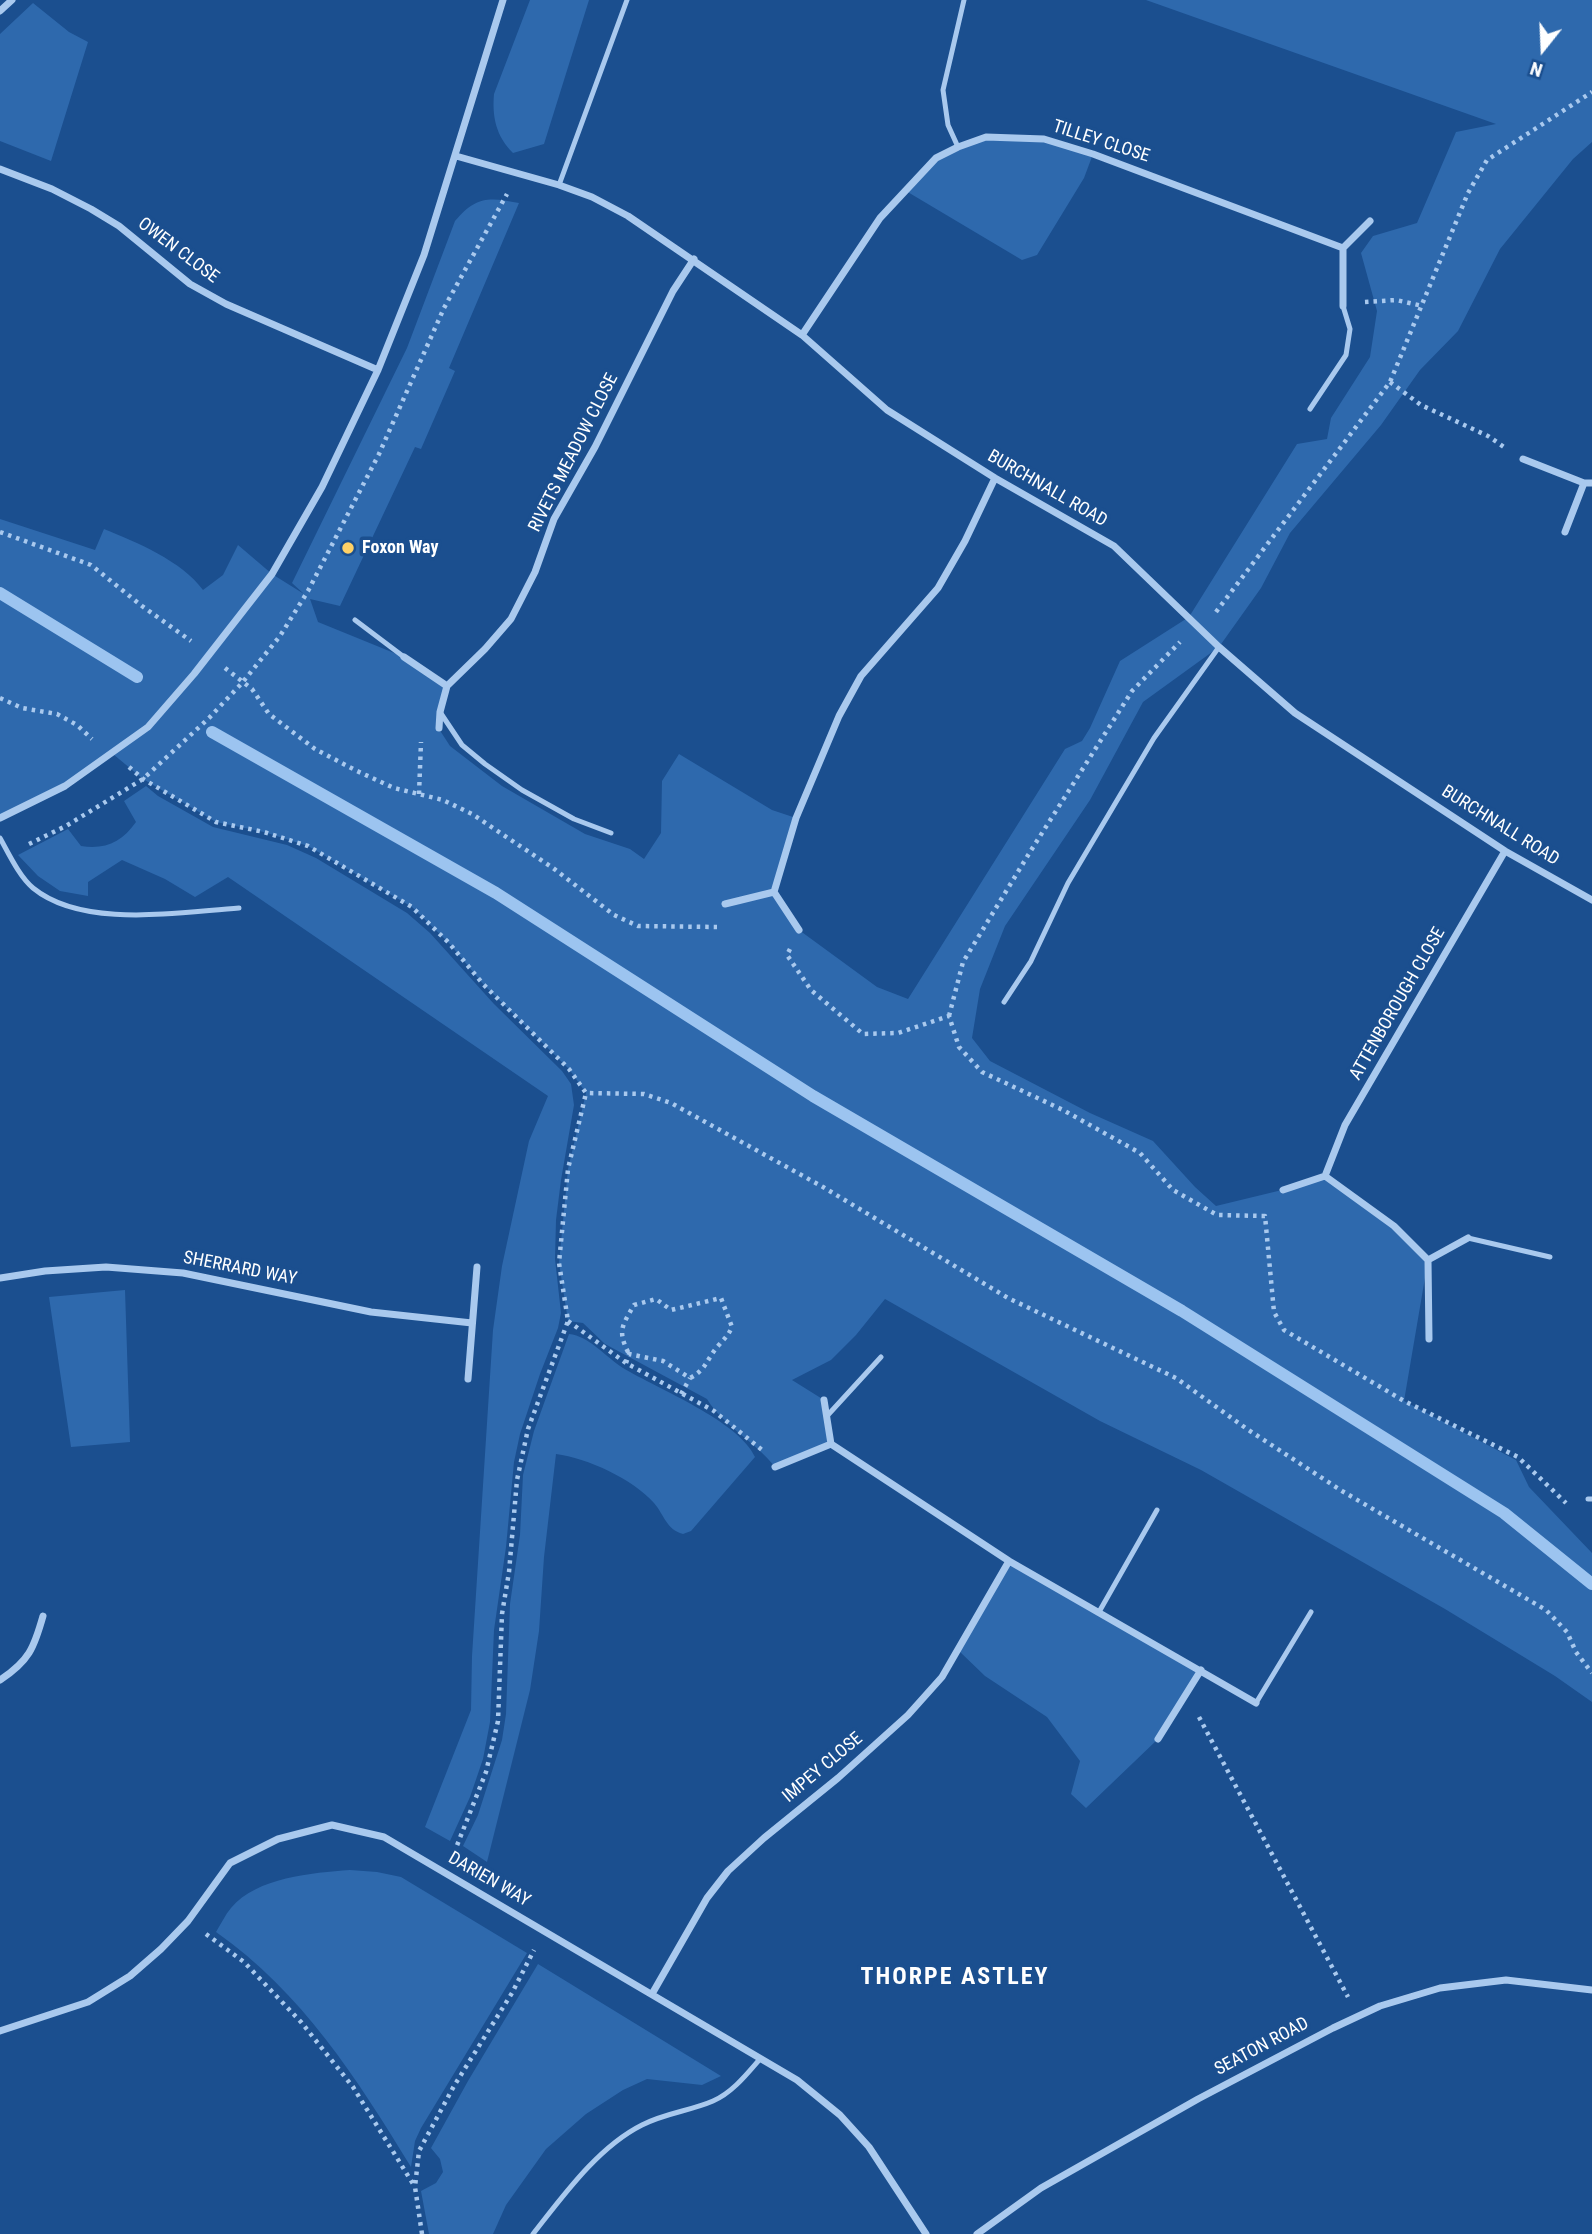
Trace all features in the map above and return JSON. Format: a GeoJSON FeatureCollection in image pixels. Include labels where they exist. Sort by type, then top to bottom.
{"type":"FeatureCollection","features":[{"type":"Feature","properties":{"kind":"street"},"geometry":{"type":"LineString","coordinates":[[0,12],[12,0]]}},
{"type":"Feature","properties":{"kind":"street"},"geometry":{"type":"LineString","coordinates":[[0,818],[65,786],[148,727],[210,654],[272,574],[322,487],[378,370],[424,255],[503,0]]}},
{"type":"Feature","properties":{"kind":"street","name":"TILLEY CLOSE"},"geometry":{"type":"LineString","coordinates":[[802,335],[880,218],[936,158],[986,138],[1044,139],[1093,154],[1343,248]]}},
{"type":"Feature","properties":{"kind":"street","name":"BURCHNALL ROAD"},"geometry":{"type":"LineString","coordinates":[[456,156],[592,197],[628,216],[694,259],[802,335],[887,410],[995,478],[1114,546],[1219,647],[1295,713],[1505,851],[1592,900]]}},
{"type":"Feature","properties":{"kind":"street","name":"OWEN CLOSE"},"geometry":{"type":"LineString","coordinates":[[0,169],[52,189],[91,209],[119,226],[190,284],[226,304],[378,370]]}},
{"type":"Feature","properties":{"kind":"street"},"geometry":{"type":"LineString","coordinates":[[1343,306],[1343,248],[1370,221]]}},
{"type":"Feature","properties":{"kind":"street","name":"RIVETS MEADOW CLOSE"},"geometry":{"type":"LineString","coordinates":[[447,686],[512,619],[535,572],[554,519],[595,447],[673,292],[694,259]]}},
{"type":"Feature","properties":{"kind":"street"},"geometry":{"type":"LineString","coordinates":[[1523,460],[1588,483],[1565,532]]}},
{"type":"Feature","properties":{"kind":"street"},"geometry":{"type":"LineString","coordinates":[[799,930],[774,892],[796,818],[839,716],[861,676],[938,588],[995,478]]}},
{"type":"Feature","properties":{"kind":"street"},"geometry":{"type":"LineString","coordinates":[[404,657],[447,686],[439,728]]}},
{"type":"Feature","properties":{"kind":"street","name":"ATTENBOROUGH CLOSE"},"geometry":{"type":"LineString","coordinates":[[1325,1176],[1345,1125],[1505,851]]}},
{"type":"Feature","properties":{"kind":"street"},"geometry":{"type":"LineString","coordinates":[[725,904],[774,892]]}},
{"type":"Feature","properties":{"kind":"street"},"geometry":{"type":"LineString","coordinates":[[1283,1190],[1325,1176],[1394,1226],[1428,1260],[1429,1339]]}},
{"type":"Feature","properties":{"kind":"street"},"geometry":{"type":"LineString","coordinates":[[1428,1260],[1468,1238]]}},
{"type":"Feature","properties":{"kind":"street"},"geometry":{"type":"LineString","coordinates":[[468,1379],[477,1267]]}},
{"type":"Feature","properties":{"kind":"street","name":"SHERRARD WAY"},"geometry":{"type":"LineString","coordinates":[[0,1278],[45,1271],[106,1268],[183,1273],[371,1312],[472,1323]]}},
{"type":"Feature","properties":{"kind":"street"},"geometry":{"type":"LineString","coordinates":[[824,1400],[831,1444],[1009,1561],[1256,1703]]}},
{"type":"Feature","properties":{"kind":"street"},"geometry":{"type":"LineString","coordinates":[[775,1467],[831,1444]]}},
{"type":"Feature","properties":{"kind":"street","name":"IMPEY CLOSE"},"geometry":{"type":"LineString","coordinates":[[652,1994],[707,1898],[728,1871],[908,1715],[942,1677],[1009,1561]]}},
{"type":"Feature","properties":{"kind":"street"},"geometry":{"type":"LineString","coordinates":[[0,1680],[19,1668],[35,1643],[43,1616]]}},
{"type":"Feature","properties":{"kind":"street"},"geometry":{"type":"LineString","coordinates":[[1158,1739],[1201,1670]]}},
{"type":"Feature","properties":{"kind":"street","name":"DARIEN WAY"},"geometry":{"type":"LineString","coordinates":[[0,2031],[88,2002],[130,1976],[161,1950],[188,1921],[230,1863],[278,1839],[332,1825],[384,1837],[797,2080],[839,2115],[869,2147],[926,2234]]}},
{"type":"Feature","properties":{"kind":"street","name":"SEATON ROAD"},"geometry":{"type":"LineString","coordinates":[[977,2234],[1041,2188],[1198,2099],[1380,2006],[1440,1987],[1506,1980],[1592,1990]]}},
{"type":"Feature","properties":{"kind":"lane"},"geometry":{"type":"LineString","coordinates":[[559,185],[627,0]]}},
{"type":"Feature","properties":{"kind":"lane"},"geometry":{"type":"LineString","coordinates":[[958,147],[948,125],[943,90],[964,0]]}},
{"type":"Feature","properties":{"kind":"lane"},"geometry":{"type":"LineString","coordinates":[[1310,409],[1346,355],[1350,329],[1343,306]]}},
{"type":"Feature","properties":{"kind":"lane"},"geometry":{"type":"LineString","coordinates":[[355,620],[404,657]]}},
{"type":"Feature","properties":{"kind":"lane"},"geometry":{"type":"LineString","coordinates":[[1004,1002],[1031,961],[1068,883],[1154,738],[1219,647]]}},
{"type":"Feature","properties":{"kind":"lane"},"geometry":{"type":"LineString","coordinates":[[440,712],[463,745],[485,764],[522,790],[574,819],[611,833]]}},
{"type":"Feature","properties":{"kind":"lane"},"geometry":{"type":"LineString","coordinates":[[0,838],[30,886],[50,900],[75,908],[147,914],[239,908]]}},
{"type":"Feature","properties":{"kind":"lane"},"geometry":{"type":"LineString","coordinates":[[1468,1238],[1550,1257]]}},
{"type":"Feature","properties":{"kind":"lane"},"geometry":{"type":"LineString","coordinates":[[827,1416],[881,1357]]}},
{"type":"Feature","properties":{"kind":"lane"},"geometry":{"type":"LineString","coordinates":[[1099,1612],[1157,1510]]}},
{"type":"Feature","properties":{"kind":"lane"},"geometry":{"type":"LineString","coordinates":[[1256,1703],[1311,1612]]}},
{"type":"Feature","properties":{"kind":"lane"},"geometry":{"type":"LineString","coordinates":[[533,2234],[573,2183],[619,2139],[641,2125],[714,2101],[736,2086],[760,2059]]}},
{"type":"Feature","properties":{"kind":"path"},"geometry":{"type":"LineString","coordinates":[[1574,1510],[1518,1457],[1404,1401],[1284,1330],[1274,1312],[1265,1216],[1217,1215],[1174,1190],[1140,1153],[1063,1110],[982,1072],[959,1047],[949,1016],[964,962],[1132,691],[1172,648],[1220,609],[1390,382],[1468,193],[1487,160],[1592,92]]}},
{"type":"Feature","properties":{"kind":"path"},"geometry":{"type":"LineString","coordinates":[[1343,306],[1396,300],[1423,306]]}},
{"type":"Feature","properties":{"kind":"path"},"geometry":{"type":"LineString","coordinates":[[1390,382],[1421,405],[1488,436],[1523,460]]}},
{"type":"Feature","properties":{"kind":"path"},"geometry":{"type":"LineString","coordinates":[[0,532],[91,565],[142,606],[210,654],[252,689],[270,714],[315,748],[356,772],[394,788],[443,800],[472,814],[553,867],[614,915],[638,926],[726,927]]}},
{"type":"Feature","properties":{"kind":"path"},"geometry":{"type":"LineString","coordinates":[[0,698],[22,708],[57,715],[77,724],[88,736],[143,779],[216,822],[264,832],[308,846],[412,907],[449,943],[483,984],[569,1069],[586,1093],[568,1169],[559,1263],[568,1321],[528,1429],[517,1480],[509,1572],[502,1614],[498,1721],[486,1772],[445,1874]]}},
{"type":"Feature","properties":{"kind":"path"},"geometry":{"type":"LineString","coordinates":[[419,794],[421,735],[439,728]]}},
{"type":"Feature","properties":{"kind":"path"},"geometry":{"type":"LineString","coordinates":[[799,930],[788,955],[811,990],[863,1034],[898,1033],[949,1016]]}},
{"type":"Feature","properties":{"kind":"path"},"geometry":{"type":"LineString","coordinates":[[586,1093],[644,1094],[671,1103],[823,1187],[1008,1298],[1176,1378],[1247,1429],[1342,1491],[1546,1610],[1567,1632],[1576,1652],[1592,1674]]}},
{"type":"Feature","properties":{"kind":"path"},"geometry":{"type":"LineString","coordinates":[[626,1363],[629,1354],[623,1343],[621,1329],[634,1304],[656,1299],[671,1310],[721,1298],[732,1327],[703,1371],[690,1378],[681,1394]]}},
{"type":"Feature","properties":{"kind":"path"},"geometry":{"type":"LineString","coordinates":[[568,1321],[626,1363],[713,1411],[762,1450],[775,1467]]}},
{"type":"Feature","properties":{"kind":"path"},"geometry":{"type":"LineString","coordinates":[[629,1354],[663,1361],[690,1378]]}},
{"type":"Feature","properties":{"kind":"path"},"geometry":{"type":"LineString","coordinates":[[1187,1693],[1359,2016]]}},
{"type":"Feature","properties":{"kind":"path"},"geometry":{"type":"LineString","coordinates":[[188,1921],[244,1962],[301,2022],[353,2087],[415,2187]]}},
{"type":"Feature","properties":{"kind":"path"},"geometry":{"type":"LineString","coordinates":[[422,2234],[415,2187],[419,2151],[454,2086],[512,1993],[544,1931]]}},
{"type":"Feature","properties":{"kind":"shaded area"},"geometry":{"type":"Polygon","coordinates":[[[530,0],[589,0],[544,144],[513,153],[496,126],[494,94],[530,0]]]}},
{"type":"Feature","properties":{"kind":"shaded area"},"geometry":{"type":"Polygon","coordinates":[[[1146,0],[1592,0],[1592,142],[1573,159],[1500,249],[1458,331],[1420,370],[1381,425],[1290,533],[1261,588],[1219,647],[1143,702],[1090,800],[1005,926],[980,989],[972,1038],[990,1061],[1090,1113],[1153,1141],[1216,1206],[1325,1176],[1403,1236],[1428,1260],[1404,1401],[1516,1460],[1529,1487],[1592,1553],[1592,1702],[1555,1676],[1445,1609],[1201,1470],[1100,1421],[885,1299],[856,1335],[831,1360],[792,1380],[824,1400],[831,1444],[775,1467],[714,1409],[707,1399],[605,1344],[583,1323],[568,1321],[559,1263],[568,1169],[586,1093],[569,1069],[483,984],[449,943],[412,907],[308,846],[264,832],[216,822],[143,779],[113,754],[65,786],[0,818],[0,519],[95,550],[104,529],[171,561],[203,590],[223,575],[238,545],[272,574],[304,594],[292,583],[407,348],[455,221],[470,207],[484,200],[519,203],[449,368],[455,371],[421,449],[415,447],[340,606],[310,599],[318,622],[404,657],[447,686],[439,729],[450,746],[502,786],[585,834],[630,849],[644,859],[661,833],[662,781],[679,754],[772,810],[796,818],[774,893],[799,930],[877,987],[908,999],[1065,749],[1082,741],[1120,661],[1189,617],[1297,444],[1327,439],[1331,418],[1370,357],[1377,311],[1361,253],[1373,236],[1417,223],[1456,132],[1496,124],[1146,0]]]}},
{"type":"Feature","properties":{"kind":"shaded area"},"geometry":{"type":"Polygon","coordinates":[[[33,3],[69,32],[88,42],[51,161],[0,141],[0,34],[33,3]]]}},
{"type":"Feature","properties":{"kind":"shaded area"},"geometry":{"type":"Polygon","coordinates":[[[986,137],[1044,139],[1093,154],[1084,178],[1037,255],[1022,260],[906,191],[936,158],[986,137]]]}},
{"type":"Feature","properties":{"kind":"shaded area"},"geometry":{"type":"Polygon","coordinates":[[[146,786],[158,796],[213,827],[287,845],[316,858],[407,913],[430,933],[494,1004],[562,1071],[571,1084],[574,1105],[556,1220],[555,1259],[561,1313],[520,1434],[514,1462],[506,1547],[494,1630],[490,1722],[483,1759],[470,1797],[450,1841],[425,1827],[471,1710],[472,1656],[493,1330],[502,1266],[529,1141],[548,1096],[228,877],[195,897],[165,879],[122,860],[88,882],[88,896],[60,891],[38,876],[18,855],[68,829],[81,846],[98,847],[112,843],[125,835],[136,822],[124,801],[146,786]]]}},
{"type":"Feature","properties":{"kind":"shaded area"},"geometry":{"type":"Polygon","coordinates":[[[125,1290],[130,1442],[71,1447],[49,1297],[125,1290]]]}},
{"type":"Feature","properties":{"kind":"shaded area"},"geometry":{"type":"Polygon","coordinates":[[[569,1334],[583,1339],[623,1368],[715,1419],[733,1431],[755,1457],[691,1531],[683,1534],[669,1525],[645,1494],[622,1478],[595,1465],[556,1454],[539,1631],[530,1690],[487,1862],[463,1846],[478,1815],[502,1740],[506,1714],[510,1604],[520,1535],[523,1475],[534,1431],[569,1334]]]}},
{"type":"Feature","properties":{"kind":"shaded area"},"geometry":{"type":"Polygon","coordinates":[[[1009,1561],[1201,1670],[1158,1739],[1086,1808],[1071,1794],[1080,1761],[1047,1717],[985,1676],[958,1650],[1009,1561]]]}},
{"type":"Feature","properties":{"kind":"shaded area"},"geometry":{"type":"Polygon","coordinates":[[[350,1870],[401,1877],[527,1953],[421,2128],[415,2141],[411,2167],[326,2039],[275,1981],[247,1955],[216,1932],[231,1908],[255,1889],[286,1879],[350,1870]]]}},
{"type":"Feature","properties":{"kind":"shaded area"},"geometry":{"type":"Polygon","coordinates":[[[538,1964],[721,2076],[702,2085],[647,2079],[623,2090],[586,2114],[546,2149],[506,2205],[493,2234],[429,2234],[421,2191],[436,2183],[443,2172],[440,2159],[431,2148],[538,1964]]]}},
{"type":"Feature","properties":{"kind":"waterway"},"geometry":{"type":"LineString","coordinates":[[0,593],[137,677]]}},
{"type":"Feature","properties":{"kind":"waterway"},"geometry":{"type":"LineString","coordinates":[[212,732],[496,893],[813,1096],[1182,1311],[1504,1513],[1592,1584]]}},
{"type":"Feature","properties":{"kind":"place","name":"Foxon Way"},"geometry":{"type":"Point","coordinates":[348,548]}},
{"type":"Feature","properties":{"kind":"district","name":"THORPE ASTLEY"},"geometry":{"type":"Point","coordinates":[955,1978]}}]}
